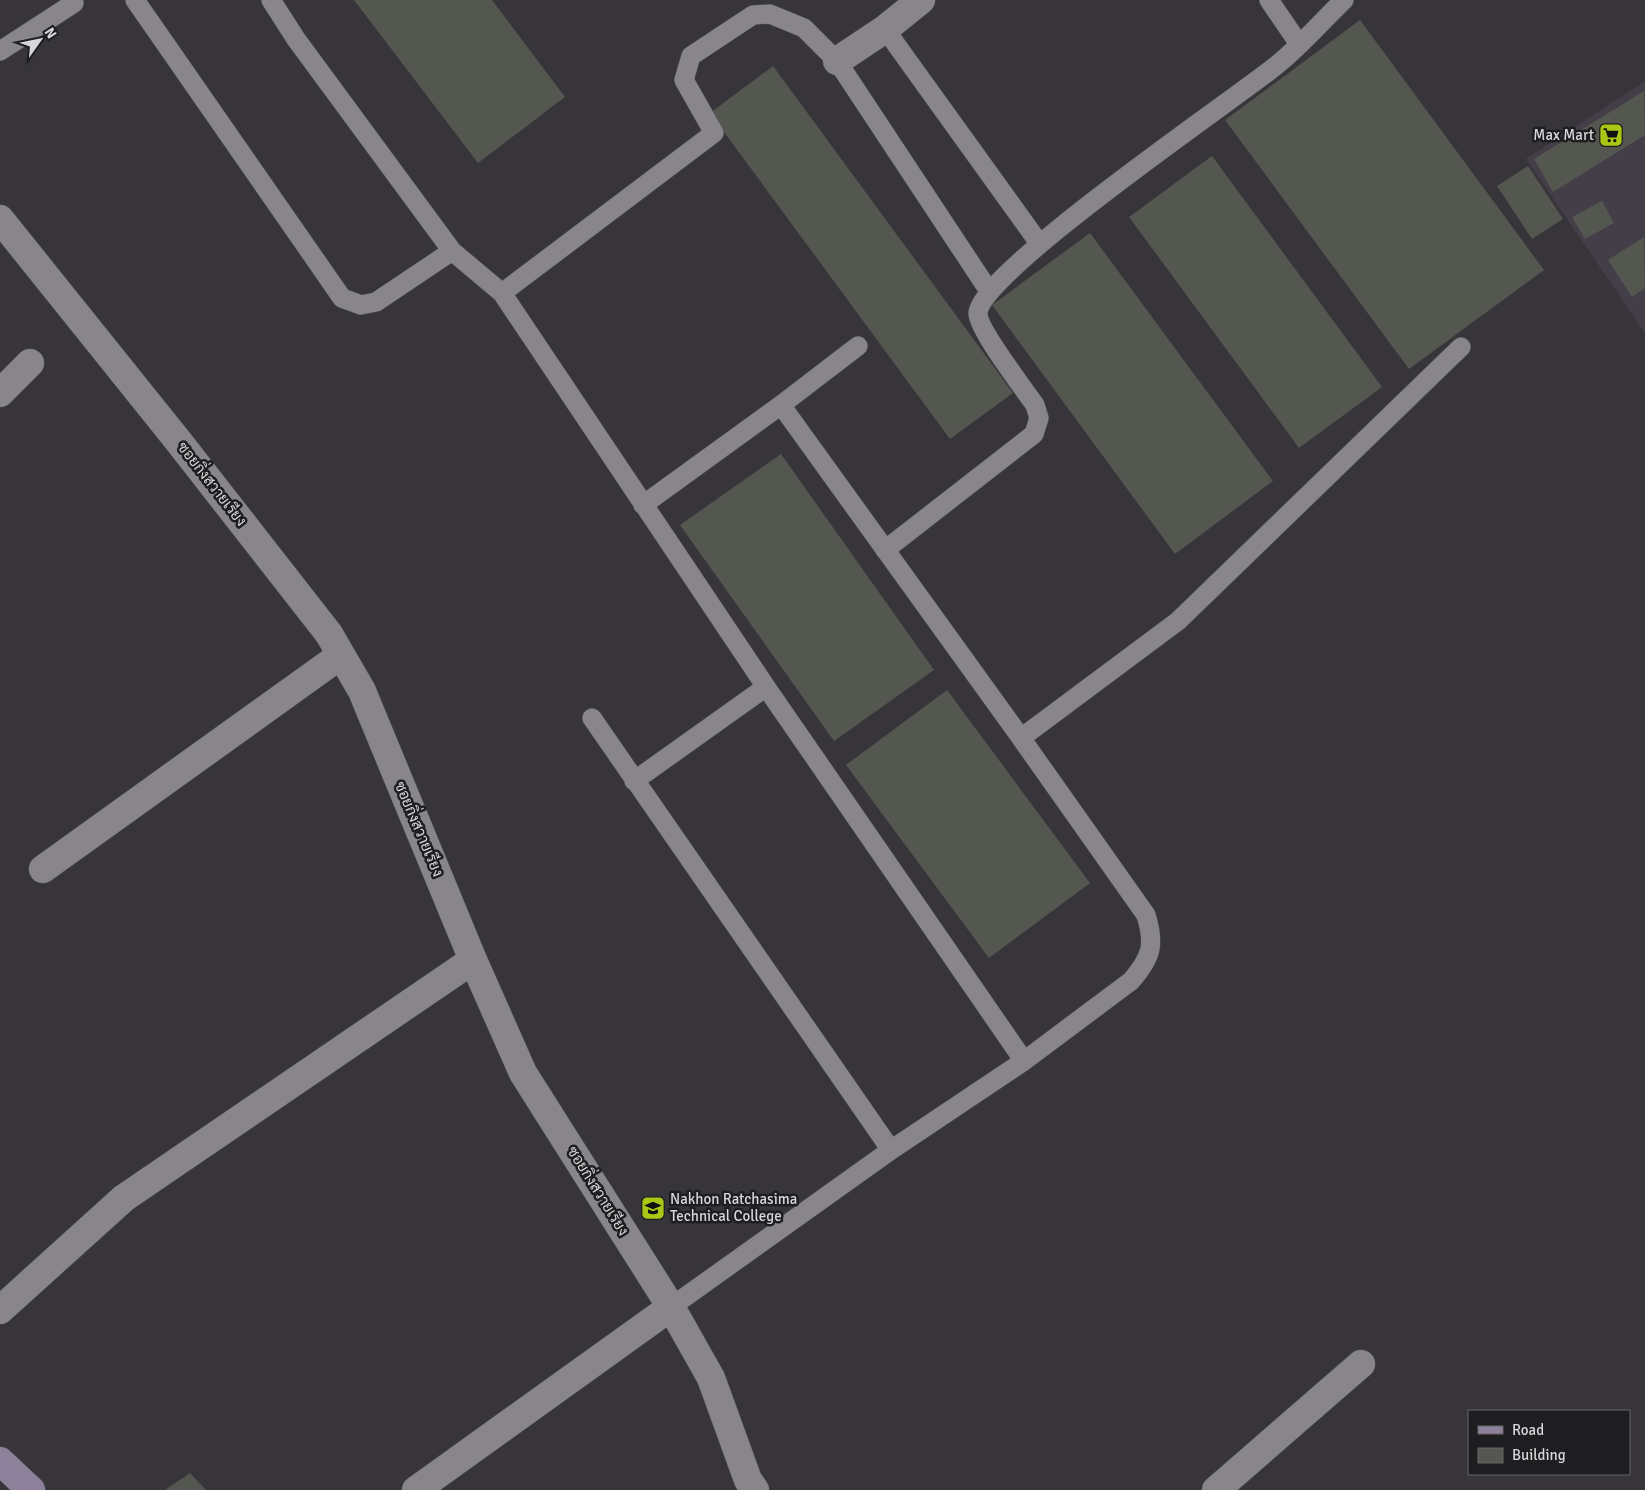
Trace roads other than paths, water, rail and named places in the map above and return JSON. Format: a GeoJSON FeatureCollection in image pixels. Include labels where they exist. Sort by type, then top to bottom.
{"type":"FeatureCollection","features":[{"type":"Feature","properties":{"kind":"main road"},"geometry":{"type":"LineString","coordinates":[[0,1460],[31,1490]]}},
{"type":"Feature","properties":{"kind":"street"},"geometry":{"type":"LineString","coordinates":[[837,61],[885,29],[921,0]]}},
{"type":"Feature","properties":{"kind":"street","name":"ซอยกิ่งสวายเรียง"},"geometry":{"type":"LineString","coordinates":[[0,220],[185,450],[329,634],[362,690],[473,960],[523,1073],[671,1307],[711,1378],[748,1480],[755,1490]]}},
{"type":"Feature","properties":{"kind":"street"},"geometry":{"type":"LineString","coordinates":[[0,393],[30,363]]}},
{"type":"Feature","properties":{"kind":"street"},"geometry":{"type":"LineString","coordinates":[[43,869],[341,655]]}},
{"type":"Feature","properties":{"kind":"street"},"geometry":{"type":"LineString","coordinates":[[0,1310],[124,1198],[473,960]]}},
{"type":"Feature","properties":{"kind":"street"},"geometry":{"type":"LineString","coordinates":[[416,1490],[671,1307]]}},
{"type":"Feature","properties":{"kind":"street"},"geometry":{"type":"LineString","coordinates":[[1216,1490],[1361,1364]]}},
{"type":"Feature","properties":{"kind":"lane"},"geometry":{"type":"LineString","coordinates":[[135,0],[342,298],[361,305],[376,302],[452,251]]}},
{"type":"Feature","properties":{"kind":"lane"},"geometry":{"type":"LineString","coordinates":[[271,0],[296,39],[452,251],[502,293],[766,687],[1024,1062]]}},
{"type":"Feature","properties":{"kind":"lane"},"geometry":{"type":"LineString","coordinates":[[1269,0],[1299,44]]}},
{"type":"Feature","properties":{"kind":"lane"},"geometry":{"type":"LineString","coordinates":[[885,550],[1034,434],[1039,418],[1035,405],[979,323],[980,306],[989,291],[1039,243],[1275,67],[1344,0]]}},
{"type":"Feature","properties":{"kind":"lane"},"geometry":{"type":"LineString","coordinates":[[0,51],[75,1]]}},
{"type":"Feature","properties":{"kind":"lane"},"geometry":{"type":"LineString","coordinates":[[502,293],[714,133],[684,80],[691,56],[753,15],[770,14],[804,28],[837,61],[989,291]]}},
{"type":"Feature","properties":{"kind":"lane"},"geometry":{"type":"LineString","coordinates":[[885,29],[1039,243]]}},
{"type":"Feature","properties":{"kind":"lane"},"geometry":{"type":"LineString","coordinates":[[643,505],[781,405],[858,346]]}},
{"type":"Feature","properties":{"kind":"lane"},"geometry":{"type":"LineString","coordinates":[[1022,738],[1178,621],[1461,347]]}},
{"type":"Feature","properties":{"kind":"lane"},"geometry":{"type":"LineString","coordinates":[[671,1307],[891,1150],[1024,1062],[1131,981],[1145,965],[1151,948],[1151,932],[1146,914],[1022,738],[781,405]]}},
{"type":"Feature","properties":{"kind":"lane"},"geometry":{"type":"LineString","coordinates":[[634,781],[766,687]]}},
{"type":"Feature","properties":{"kind":"lane"},"geometry":{"type":"LineString","coordinates":[[592,718],[891,1150]]}},
{"type":"Feature","properties":{"kind":"place","name":"Max Mart"},"geometry":{"type":"Point","coordinates":[1611,135]}},
{"type":"Feature","properties":{"kind":"place","name":"Nakhon Ratchasima Technical College"},"geometry":{"type":"Point","coordinates":[653,1208]}}]}
